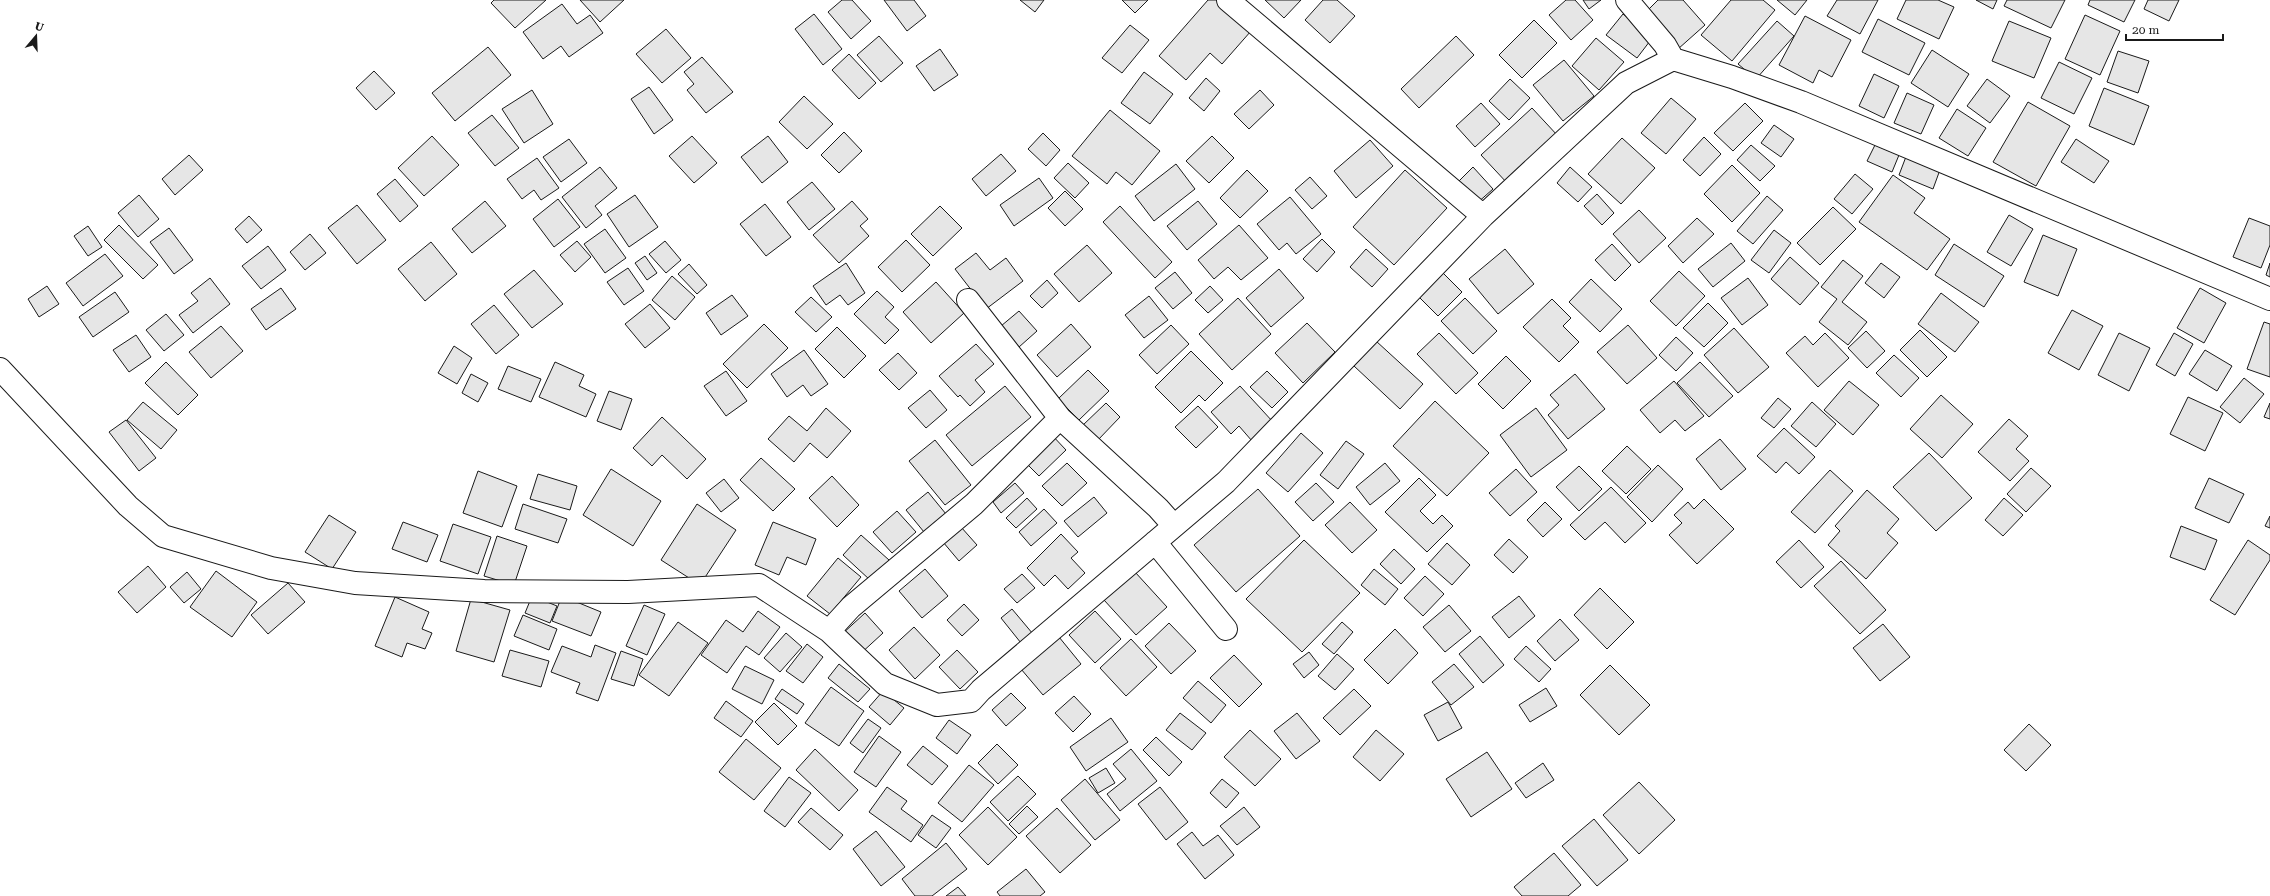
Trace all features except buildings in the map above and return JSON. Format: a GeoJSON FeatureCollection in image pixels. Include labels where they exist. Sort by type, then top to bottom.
{"type":"FeatureCollection","features":[{"type":"Feature","properties":{"kind":"street"},"geometry":{"type":"LineString","coordinates":[[1228,0],[1483,216]]}},
{"type":"Feature","properties":{"kind":"street"},"geometry":{"type":"LineString","coordinates":[[1627,0],[1665,45],[1673,59],[1732,77],[1801,102],[2270,299]]}},
{"type":"Feature","properties":{"kind":"street"},"geometry":{"type":"LineString","coordinates":[[0,369],[134,511],[163,536],[212,552],[271,568],[355,583],[484,591],[628,592],[759,585],[828,631],[885,684],[937,705],[970,701],[981,690],[1226,482],[1483,216],[1626,83],[1673,59]]}},
{"type":"Feature","properties":{"kind":"street"},"geometry":{"type":"LineString","coordinates":[[968,300],[1060,418],[1158,508],[1174,526]]}},
{"type":"Feature","properties":{"kind":"street"},"geometry":{"type":"LineString","coordinates":[[828,631],[852,607],[974,504],[1060,418]]}},
{"type":"Feature","properties":{"kind":"street"},"geometry":{"type":"LineString","coordinates":[[1155,542],[1226,629]]}}]}
